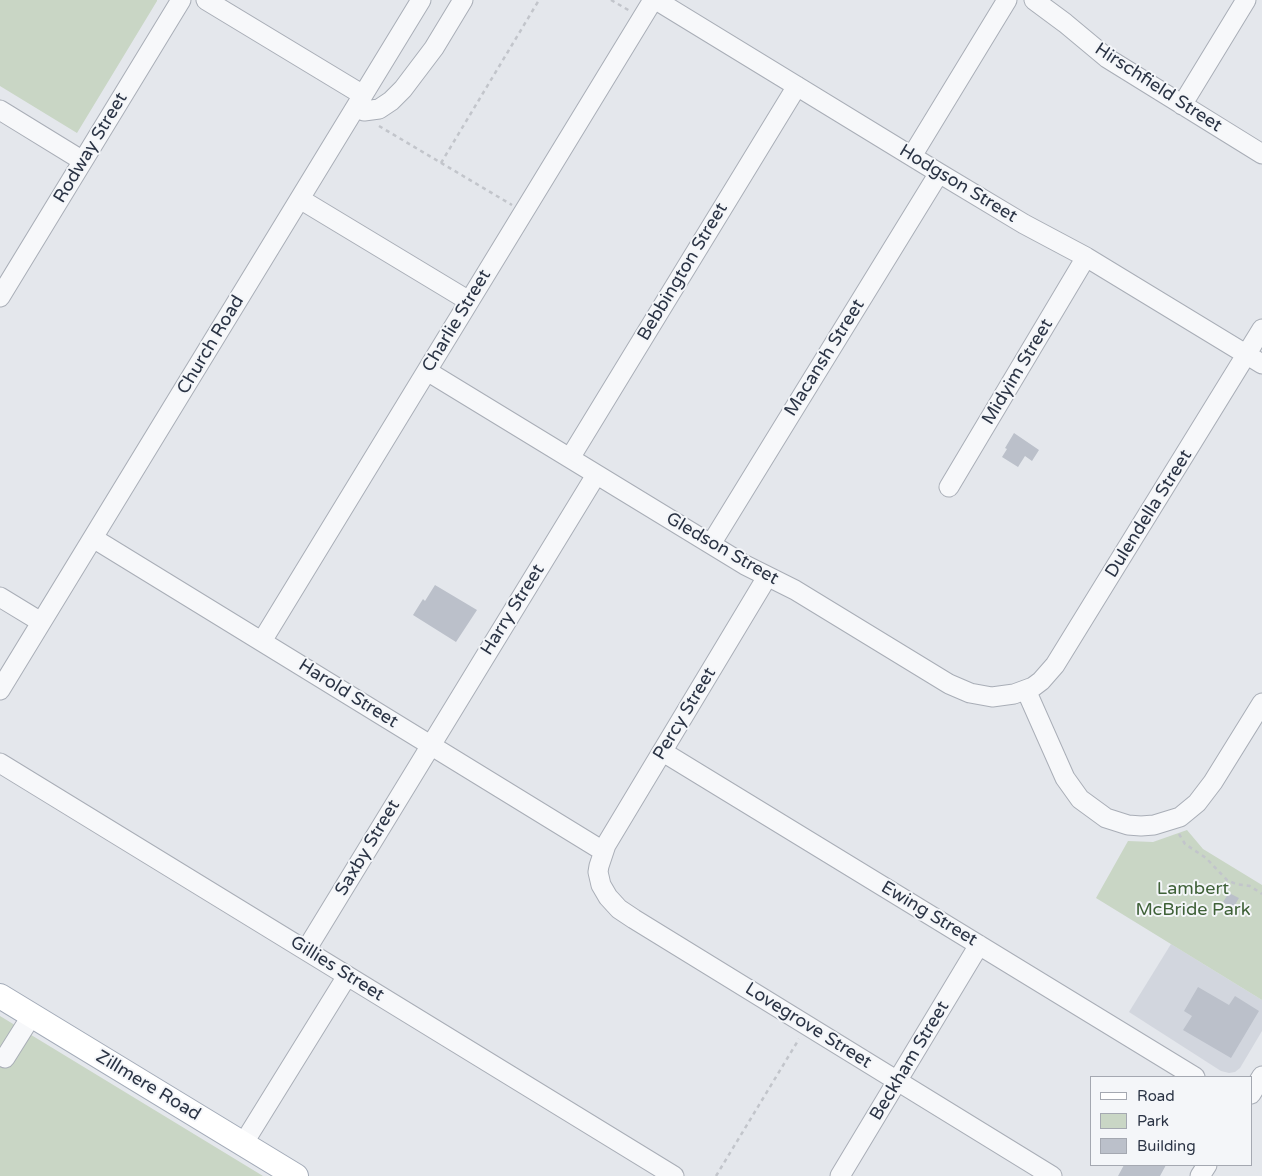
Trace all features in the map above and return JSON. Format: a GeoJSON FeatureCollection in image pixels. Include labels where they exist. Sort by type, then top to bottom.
{"type":"FeatureCollection","features":[{"type":"Feature","properties":{"kind":"main road","name":"Zillmere Road"},"geometry":{"type":"LineString","coordinates":[[0,996],[296,1176]]}},
{"type":"Feature","properties":{"kind":"street","name":"Rodway Street"},"geometry":{"type":"LineString","coordinates":[[0,297],[182,0]]}},
{"type":"Feature","properties":{"kind":"street"},"geometry":{"type":"LineString","coordinates":[[206,0],[360,101],[364,112],[379,108],[397,95],[434,48],[463,0]]}},
{"type":"Feature","properties":{"kind":"street","name":"Church Road"},"geometry":{"type":"LineString","coordinates":[[0,690],[421,0]]}},
{"type":"Feature","properties":{"kind":"street","name":"Charlie Street"},"geometry":{"type":"LineString","coordinates":[[262,641],[642,18],[655,0]]}},
{"type":"Feature","properties":{"kind":"street","name":"Hodgson Street"},"geometry":{"type":"LineString","coordinates":[[655,0],[1024,224],[1086,258],[1254,359]]}},
{"type":"Feature","properties":{"kind":"street"},"geometry":{"type":"LineString","coordinates":[[912,156],[1007,0]]}},
{"type":"Feature","properties":{"kind":"street","name":"Hirschfield Street"},"geometry":{"type":"LineString","coordinates":[[1034,0],[1107,58],[1262,154]]}},
{"type":"Feature","properties":{"kind":"street"},"geometry":{"type":"LineString","coordinates":[[1182,106],[1246,0]]}},
{"type":"Feature","properties":{"kind":"street","name":"Bebbington Street"},"geometry":{"type":"LineString","coordinates":[[570,458],[796,86]]}},
{"type":"Feature","properties":{"kind":"street"},"geometry":{"type":"LineString","coordinates":[[0,110],[83,161]]}},
{"type":"Feature","properties":{"kind":"street","name":"Macansh Street"},"geometry":{"type":"LineString","coordinates":[[710,544],[939,173]]}},
{"type":"Feature","properties":{"kind":"street"},"geometry":{"type":"LineString","coordinates":[[300,199],[469,301]]}},
{"type":"Feature","properties":{"kind":"street","name":"Midyim Street"},"geometry":{"type":"LineString","coordinates":[[949,487],[1086,258]]}},
{"type":"Feature","properties":{"kind":"street","name":"Dulendella Street"},"geometry":{"type":"LineString","coordinates":[[1026,690],[1042,681],[1062,656],[1254,359],[1262,329]]}},
{"type":"Feature","properties":{"kind":"street","name":"Gledson Street"},"geometry":{"type":"LineString","coordinates":[[427,371],[710,544],[767,577],[795,590],[959,689],[970,694],[992,697],[1026,690]]}},
{"type":"Feature","properties":{"kind":"street","name":"Harry Street"},"geometry":{"type":"LineString","coordinates":[[430,745],[596,475]]}},
{"type":"Feature","properties":{"kind":"street","name":"Harold Street"},"geometry":{"type":"LineString","coordinates":[[93,538],[603,851]]}},
{"type":"Feature","properties":{"kind":"street","name":"Percy Street"},"geometry":{"type":"LineString","coordinates":[[603,851],[767,577]]}},
{"type":"Feature","properties":{"kind":"street"},"geometry":{"type":"LineString","coordinates":[[0,597],[41,622]]}},
{"type":"Feature","properties":{"kind":"street"},"geometry":{"type":"LineString","coordinates":[[1026,690],[1072,790],[1087,806],[1106,818],[1128,825],[1154,825],[1172,820],[1190,810],[1205,794],[1262,703]]}},
{"type":"Feature","properties":{"kind":"street","name":"Saxby Street"},"geometry":{"type":"LineString","coordinates":[[306,950],[430,745]]}},
{"type":"Feature","properties":{"kind":"street","name":"Ewing Street"},"geometry":{"type":"LineString","coordinates":[[663,752],[1193,1076]]}},
{"type":"Feature","properties":{"kind":"street","name":"Gillies Street"},"geometry":{"type":"LineString","coordinates":[[0,762],[674,1176]]}},
{"type":"Feature","properties":{"kind":"street","name":"Lovegrove Street"},"geometry":{"type":"LineString","coordinates":[[603,851],[599,866],[599,878],[604,891],[618,908],[1052,1176]]}},
{"type":"Feature","properties":{"kind":"street","name":"Beckham Street"},"geometry":{"type":"LineString","coordinates":[[840,1176],[979,945]]}},
{"type":"Feature","properties":{"kind":"street"},"geometry":{"type":"LineString","coordinates":[[243,1144],[347,976]]}},
{"type":"Feature","properties":{"kind":"street"},"geometry":{"type":"LineString","coordinates":[[7,1060],[32,1015]]}},
{"type":"Feature","properties":{"kind":"street"},"geometry":{"type":"LineString","coordinates":[[1252,1092],[1262,1076]]}},
{"type":"Feature","properties":{"kind":"path"},"geometry":{"type":"LineString","coordinates":[[441,162],[539,0]]}},
{"type":"Feature","properties":{"kind":"path"},"geometry":{"type":"LineString","coordinates":[[612,0],[642,18]]}},
{"type":"Feature","properties":{"kind":"path"},"geometry":{"type":"LineString","coordinates":[[375,123],[524,212]]}},
{"type":"Feature","properties":{"kind":"path"},"geometry":{"type":"LineString","coordinates":[[1172,820],[1185,844],[1206,858],[1228,880],[1236,884],[1250,886],[1262,894]]}},
{"type":"Feature","properties":{"kind":"path"},"geometry":{"type":"LineString","coordinates":[[716,1176],[801,1036]]}},
{"type":"Feature","properties":{"kind":"shaded area"},"geometry":{"type":"Polygon","coordinates":[[[1171,944],[1262,1000],[1262,1031],[1240,1068],[1235,1072],[1221,1071],[1129,1012],[1171,944]]]}},
{"type":"Feature","properties":{"kind":"green space"},"geometry":{"type":"Polygon","coordinates":[[[0,0],[157,1],[77,133],[0,86],[0,0]]]}},
{"type":"Feature","properties":{"kind":"green space","name":"Lambert McBride Park"},"geometry":{"type":"Polygon","coordinates":[[[1187,830],[1203,849],[1262,885],[1262,1000],[1096,898],[1128,841],[1153,842],[1187,830]]]}},
{"type":"Feature","properties":{"kind":"green space"},"geometry":{"type":"Polygon","coordinates":[[[0,1016],[263,1176],[0,1176],[0,1016]]]}},
{"type":"Feature","properties":{"kind":"building"},"geometry":{"type":"Polygon","coordinates":[[[1014,433],[1039,450],[1032,461],[1025,456],[1018,467],[1002,457],[1014,433]]]}},
{"type":"Feature","properties":{"kind":"building"},"geometry":{"type":"Polygon","coordinates":[[[435,585],[477,610],[456,642],[413,615],[435,585]]]}},
{"type":"Feature","properties":{"kind":"building"},"geometry":{"type":"Polygon","coordinates":[[[1229,893],[1239,898],[1233,908],[1223,902],[1229,893]]]}},
{"type":"Feature","properties":{"kind":"building"},"geometry":{"type":"Polygon","coordinates":[[[1198,987],[1229,1005],[1235,996],[1259,1011],[1231,1058],[1183,1030],[1192,1016],[1184,1011],[1198,987]]]}},
{"type":"Feature","properties":{"kind":"building"},"geometry":{"type":"Polygon","coordinates":[[[1123,1166],[1165,1166],[1160,1176],[1118,1176],[1123,1166]]]}}]}
